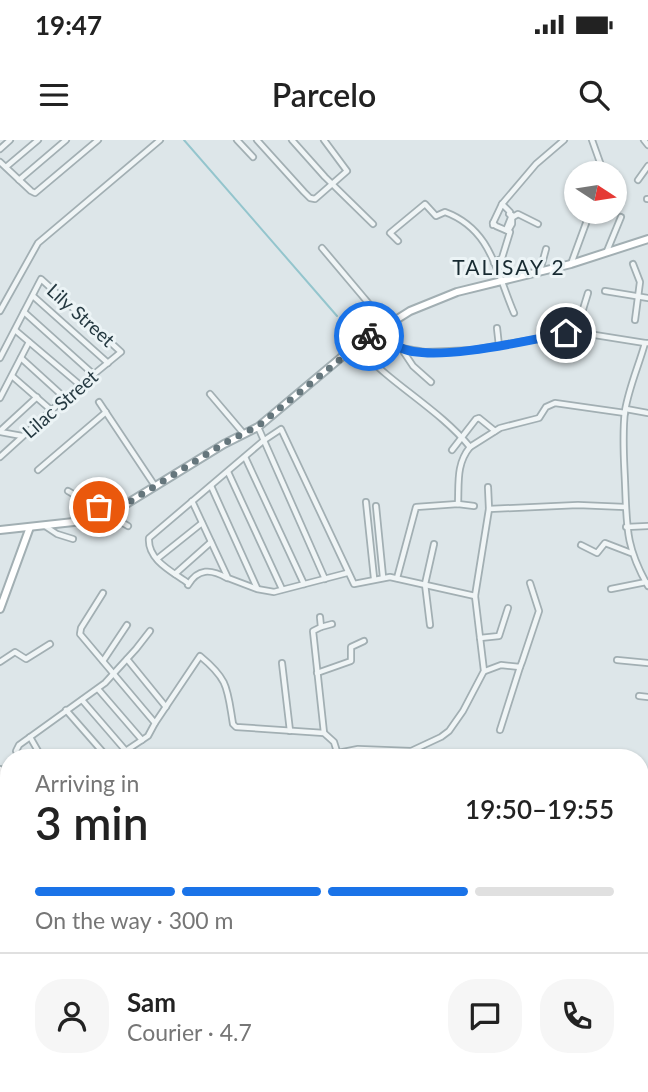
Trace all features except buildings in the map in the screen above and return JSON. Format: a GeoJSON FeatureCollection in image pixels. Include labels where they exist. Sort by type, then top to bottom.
{"type":"FeatureCollection","features":[{"type":"Feature","properties":{"kind":"street"},"geometry":{"type":"LineString","coordinates":[[0,149],[10,140]]}},
{"type":"Feature","properties":{"kind":"street"},"geometry":{"type":"LineString","coordinates":[[6,167],[38,140]]}},
{"type":"Feature","properties":{"kind":"street"},"geometry":{"type":"LineString","coordinates":[[19,180],[66,140]]}},
{"type":"Feature","properties":{"kind":"street"},"geometry":{"type":"LineString","coordinates":[[0,162],[32,192],[37,192],[98,140]]}},
{"type":"Feature","properties":{"kind":"street"},"geometry":{"type":"LineString","coordinates":[[0,310],[38,243],[160,140]]}},
{"type":"Feature","properties":{"kind":"street"},"geometry":{"type":"LineString","coordinates":[[237,140],[253,157]]}},
{"type":"Feature","properties":{"kind":"street"},"geometry":{"type":"LineString","coordinates":[[257,140],[310,198],[316,199],[340,179],[347,169],[324,140]]}},
{"type":"Feature","properties":{"kind":"street"},"geometry":{"type":"LineString","coordinates":[[292,140],[373,224]]}},
{"type":"Feature","properties":{"kind":"street"},"geometry":{"type":"LineString","coordinates":[[494,263],[502,258],[510,232],[493,224],[502,204],[536,164],[564,140]]}},
{"type":"Feature","properties":{"kind":"street"},"geometry":{"type":"LineString","coordinates":[[592,140],[600,161]]}},
{"type":"Feature","properties":{"kind":"street"},"geometry":{"type":"LineString","coordinates":[[644,140],[648,145]]}},
{"type":"Feature","properties":{"kind":"street"},"geometry":{"type":"LineString","coordinates":[[638,180],[648,166]]}},
{"type":"Feature","properties":{"kind":"street"},"geometry":{"type":"LineString","coordinates":[[398,241],[390,233],[425,204],[436,216],[445,212],[456,216],[471,226],[488,246],[514,313]]}},
{"type":"Feature","properties":{"kind":"street"},"geometry":{"type":"LineString","coordinates":[[502,204],[512,217]]}},
{"type":"Feature","properties":{"kind":"street"},"geometry":{"type":"LineString","coordinates":[[507,231],[512,217],[518,214],[538,224]]}},
{"type":"Feature","properties":{"kind":"street"},"geometry":{"type":"LineString","coordinates":[[571,264],[586,224]]}},
{"type":"Feature","properties":{"kind":"street"},"geometry":{"type":"LineString","coordinates":[[607,252],[618,224]]}},
{"type":"Feature","properties":{"kind":"street"},"geometry":{"type":"LineString","coordinates":[[0,530],[92,520],[110,514],[258,426],[356,345],[423,305],[500,280],[571,264],[648,239]]}},
{"type":"Feature","properties":{"kind":"street"},"geometry":{"type":"LineString","coordinates":[[322,248],[413,366],[431,382]]}},
{"type":"Feature","properties":{"kind":"street"},"geometry":{"type":"LineString","coordinates":[[540,271],[546,249]]}},
{"type":"Feature","properties":{"kind":"street"},"geometry":{"type":"LineString","coordinates":[[633,264],[640,282],[635,320]]}},
{"type":"Feature","properties":{"kind":"street","name":"Lily Street"},"geometry":{"type":"LineString","coordinates":[[107,363],[33,296],[41,279],[121,352]]}},
{"type":"Feature","properties":{"kind":"street"},"geometry":{"type":"LineString","coordinates":[[605,291],[648,298]]}},
{"type":"Feature","properties":{"kind":"street"},"geometry":{"type":"LineString","coordinates":[[576,332],[588,293]]}},
{"type":"Feature","properties":{"kind":"street"},"geometry":{"type":"LineString","coordinates":[[0,358],[33,296]]}},
{"type":"Feature","properties":{"kind":"street"},"geometry":{"type":"LineString","coordinates":[[24,313],[93,374]]}},
{"type":"Feature","properties":{"kind":"street"},"geometry":{"type":"LineString","coordinates":[[497,328],[499,346]]}},
{"type":"Feature","properties":{"kind":"street"},"geometry":{"type":"LineString","coordinates":[[15,330],[80,386]]}},
{"type":"Feature","properties":{"kind":"street"},"geometry":{"type":"LineString","coordinates":[[401,348],[409,351],[474,351],[576,332],[647,343],[625,411],[623,444],[626,527],[632,554],[647,584],[611,589]]}},
{"type":"Feature","properties":{"kind":"street"},"geometry":{"type":"LineString","coordinates":[[0,398],[29,342]]}},
{"type":"Feature","properties":{"kind":"street"},"geometry":{"type":"LineString","coordinates":[[356,345],[373,364],[470,447]]}},
{"type":"Feature","properties":{"kind":"street","name":"Lilac Street"},"geometry":{"type":"LineString","coordinates":[[0,457],[2,452],[121,352]]}},
{"type":"Feature","properties":{"kind":"street"},"geometry":{"type":"LineString","coordinates":[[21,358],[65,398]]}},
{"type":"Feature","properties":{"kind":"street"},"geometry":{"type":"LineString","coordinates":[[12,376],[51,410]]}},
{"type":"Feature","properties":{"kind":"street"},"geometry":{"type":"LineString","coordinates":[[210,394],[244,434]]}},
{"type":"Feature","properties":{"kind":"street"},"geometry":{"type":"LineString","coordinates":[[0,432],[37,397]]}},
{"type":"Feature","properties":{"kind":"street"},"geometry":{"type":"LineString","coordinates":[[99,402],[155,486]]}},
{"type":"Feature","properties":{"kind":"street"},"geometry":{"type":"LineString","coordinates":[[458,504],[461,459],[470,447],[495,430],[539,418],[546,407],[555,403],[648,413]]}},
{"type":"Feature","properties":{"kind":"street"},"geometry":{"type":"LineString","coordinates":[[38,470],[106,412]]}},
{"type":"Feature","properties":{"kind":"street"},"geometry":{"type":"LineString","coordinates":[[452,450],[479,418],[495,430]]}},
{"type":"Feature","properties":{"kind":"street"},"geometry":{"type":"LineString","coordinates":[[258,426],[325,579]]}},
{"type":"Feature","properties":{"kind":"street"},"geometry":{"type":"LineString","coordinates":[[347,573],[274,592],[257,589],[205,570],[188,584],[157,559],[149,546],[150,537],[278,429],[282,430],[347,573],[355,584],[374,578],[397,578],[475,596]]}},
{"type":"Feature","properties":{"kind":"street"},"geometry":{"type":"LineString","coordinates":[[0,432],[22,436]]}},
{"type":"Feature","properties":{"kind":"street"},"geometry":{"type":"LineString","coordinates":[[245,457],[304,584]]}},
{"type":"Feature","properties":{"kind":"street"},"geometry":{"type":"LineString","coordinates":[[228,472],[282,589]]}},
{"type":"Feature","properties":{"kind":"street"},"geometry":{"type":"LineString","coordinates":[[211,486],[257,589]]}},
{"type":"Feature","properties":{"kind":"street"},"geometry":{"type":"LineString","coordinates":[[415,749],[449,731],[484,671],[475,596],[489,509],[488,486]]}},
{"type":"Feature","properties":{"kind":"street"},"geometry":{"type":"LineString","coordinates":[[68,491],[128,526]]}},
{"type":"Feature","properties":{"kind":"street"},"geometry":{"type":"LineString","coordinates":[[192,501],[228,578]]}},
{"type":"Feature","properties":{"kind":"street"},"geometry":{"type":"LineString","coordinates":[[366,502],[374,578]]}},
{"type":"Feature","properties":{"kind":"street"},"geometry":{"type":"LineString","coordinates":[[397,578],[416,507],[458,504],[474,506]]}},
{"type":"Feature","properties":{"kind":"street"},"geometry":{"type":"LineString","coordinates":[[489,509],[578,505],[625,507]]}},
{"type":"Feature","properties":{"kind":"street"},"geometry":{"type":"LineString","coordinates":[[376,506],[383,577]]}},
{"type":"Feature","properties":{"kind":"street"},"geometry":{"type":"LineString","coordinates":[[157,559],[202,523]]}},
{"type":"Feature","properties":{"kind":"street"},"geometry":{"type":"LineString","coordinates":[[44,526],[57,534],[73,538]]}},
{"type":"Feature","properties":{"kind":"street"},"geometry":{"type":"LineString","coordinates":[[626,527],[648,526]]}},
{"type":"Feature","properties":{"kind":"street"},"geometry":{"type":"LineString","coordinates":[[0,609],[30,527]]}},
{"type":"Feature","properties":{"kind":"street"},"geometry":{"type":"LineString","coordinates":[[175,574],[211,542]]}},
{"type":"Feature","properties":{"kind":"street"},"geometry":{"type":"LineString","coordinates":[[580,545],[597,553],[605,543],[632,554]]}},
{"type":"Feature","properties":{"kind":"street"},"geometry":{"type":"LineString","coordinates":[[430,625],[425,584],[433,544]]}},
{"type":"Feature","properties":{"kind":"street"},"geometry":{"type":"LineString","coordinates":[[500,730],[539,611],[530,583]]}},
{"type":"Feature","properties":{"kind":"street"},"geometry":{"type":"LineString","coordinates":[[103,593],[80,631],[155,723]]}},
{"type":"Feature","properties":{"kind":"street"},"geometry":{"type":"LineString","coordinates":[[480,638],[499,636],[509,608]]}},
{"type":"Feature","properties":{"kind":"street"},"geometry":{"type":"LineString","coordinates":[[320,617],[321,627]]}},
{"type":"Feature","properties":{"kind":"street"},"geometry":{"type":"LineString","coordinates":[[324,733],[313,631],[332,624]]}},
{"type":"Feature","properties":{"kind":"street"},"geometry":{"type":"LineString","coordinates":[[103,661],[127,625]]}},
{"type":"Feature","properties":{"kind":"street"},"geometry":{"type":"LineString","coordinates":[[18,749],[114,674],[150,631]]}},
{"type":"Feature","properties":{"kind":"street"},"geometry":{"type":"LineString","coordinates":[[317,673],[351,661],[351,647],[364,640]]}},
{"type":"Feature","properties":{"kind":"street"},"geometry":{"type":"LineString","coordinates":[[0,662],[15,652],[26,659],[50,644]]}},
{"type":"Feature","properties":{"kind":"street"},"geometry":{"type":"LineString","coordinates":[[129,749],[151,733],[200,656],[217,670],[223,680],[234,726],[324,733],[334,742],[337,749]]}},
{"type":"Feature","properties":{"kind":"street"},"geometry":{"type":"LineString","coordinates":[[127,659],[166,707]]}},
{"type":"Feature","properties":{"kind":"street"},"geometry":{"type":"LineString","coordinates":[[617,660],[648,663]]}},
{"type":"Feature","properties":{"kind":"street"},"geometry":{"type":"LineString","coordinates":[[282,663],[290,731]]}},
{"type":"Feature","properties":{"kind":"street"},"geometry":{"type":"LineString","coordinates":[[484,671],[501,665],[520,667]]}},
{"type":"Feature","properties":{"kind":"street"},"geometry":{"type":"LineString","coordinates":[[97,689],[142,740]]}},
{"type":"Feature","properties":{"kind":"street"},"geometry":{"type":"LineString","coordinates":[[639,696],[648,696]]}},
{"type":"Feature","properties":{"kind":"street"},"geometry":{"type":"LineString","coordinates":[[82,700],[124,749]]}},
{"type":"Feature","properties":{"kind":"street"},"geometry":{"type":"LineString","coordinates":[[66,710],[100,749]]}},
{"type":"Feature","properties":{"kind":"street"},"geometry":{"type":"LineString","coordinates":[[30,737],[37,749]]}},
{"type":"Feature","properties":{"kind":"waterway"},"geometry":{"type":"LineString","coordinates":[[184,140],[337,316]]}},
{"type":"Feature","properties":{"kind":"way so far"},"geometry":{"type":"LineString","coordinates":[[99,507],[110,514],[223,444],[258,426],[369,336]]}},
{"type":"Feature","properties":{"kind":"district","name":"TALISAY 2"},"geometry":{"type":"Point","coordinates":[509,268]}},
{"type":"Feature","properties":{"kind":"route"},"geometry":{"type":"LineString","coordinates":[[369,336],[381,328],[397,346],[405,350],[442,352],[474,351],[566,333]]}}]}
